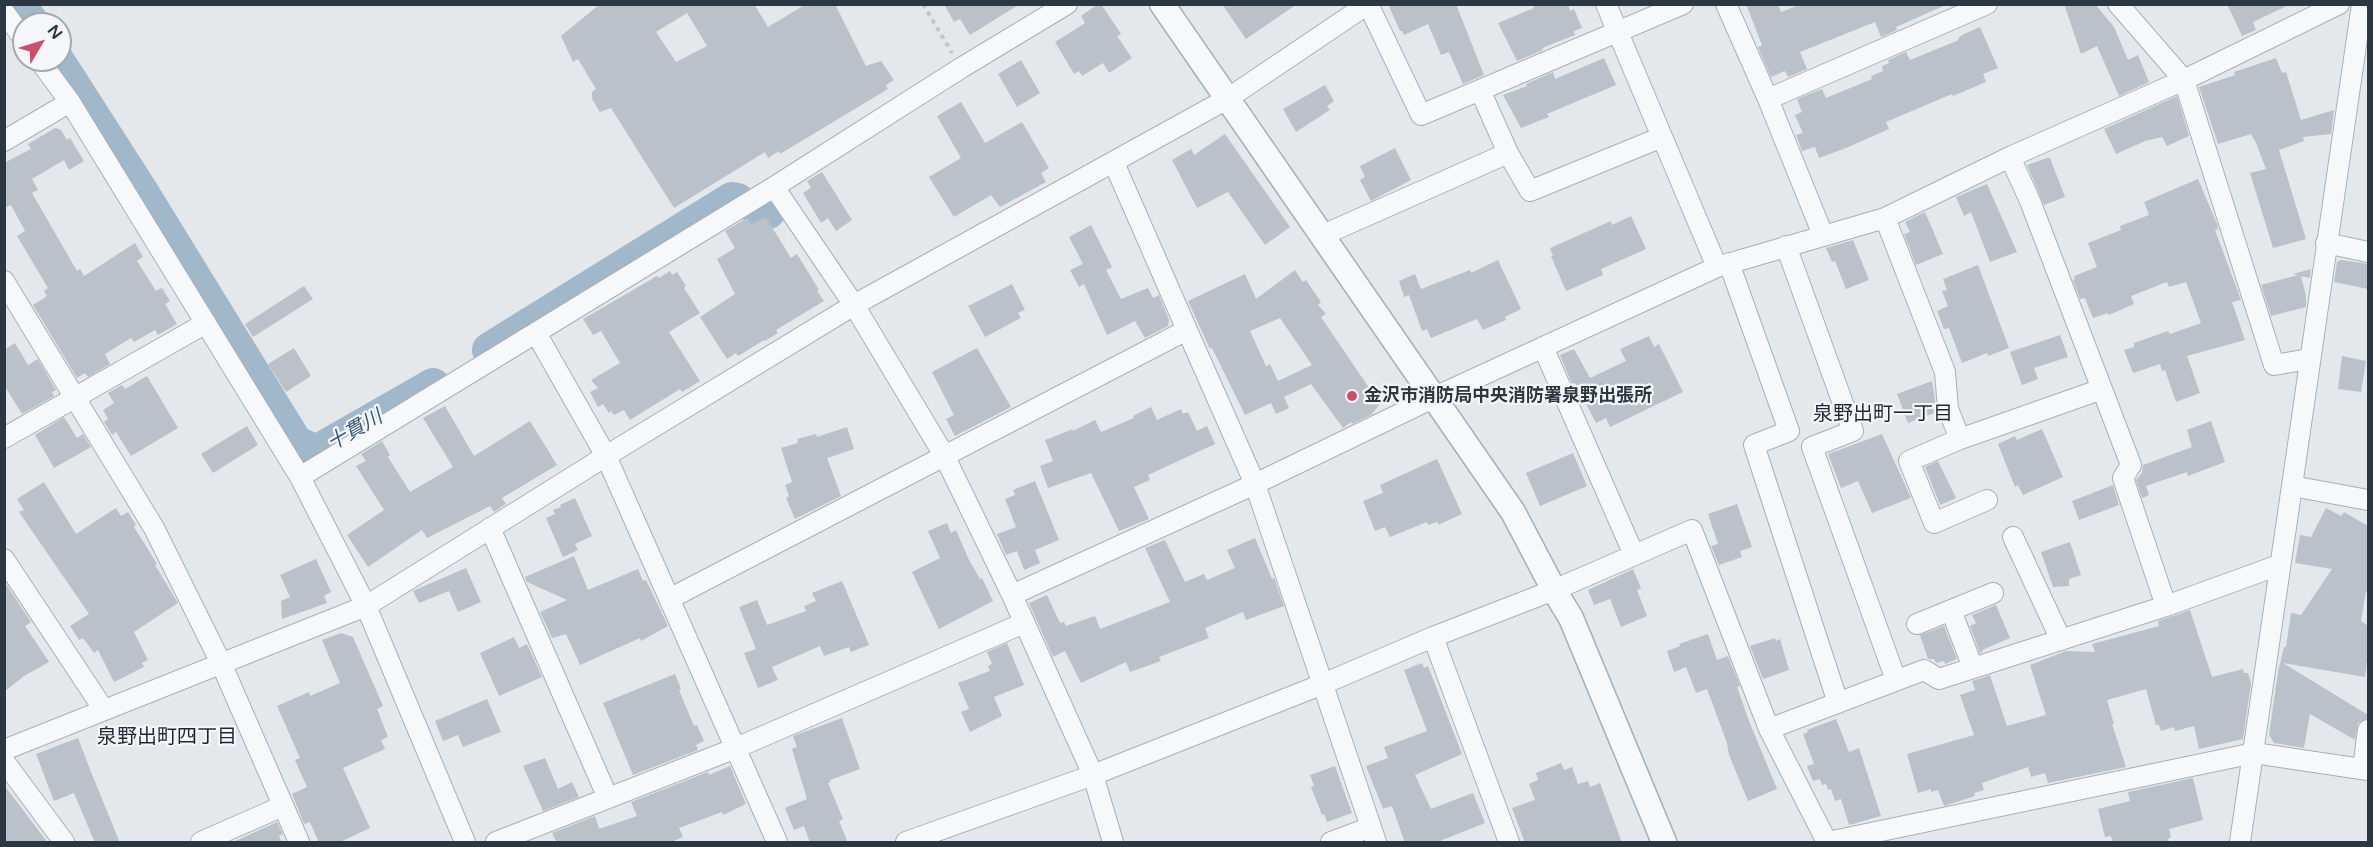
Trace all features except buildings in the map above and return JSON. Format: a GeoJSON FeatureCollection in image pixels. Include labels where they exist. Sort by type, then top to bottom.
{"type":"FeatureCollection","features":[{"type":"Feature","properties":{"kind":"street"},"geometry":{"type":"LineString","coordinates":[[300,477],[1068,4]]}},
{"type":"Feature","properties":{"kind":"street"},"geometry":{"type":"LineString","coordinates":[[1162,4],[1514,512],[1554,590],[1572,618],[1664,843]]}},
{"type":"Feature","properties":{"kind":"street"},"geometry":{"type":"LineString","coordinates":[[4,750],[366,606],[854,305],[1227,99],[1368,4],[1421,115],[1683,4]]}},
{"type":"Feature","properties":{"kind":"street"},"geometry":{"type":"LineString","coordinates":[[1606,4],[1662,137],[1723,265],[1789,431],[1812,447],[1896,680]]}},
{"type":"Feature","properties":{"kind":"street"},"geometry":{"type":"LineString","coordinates":[[1726,4],[1768,99],[1823,235]]}},
{"type":"Feature","properties":{"kind":"street"},"geometry":{"type":"LineString","coordinates":[[1768,99],[1987,4]]}},
{"type":"Feature","properties":{"kind":"street"},"geometry":{"type":"LineString","coordinates":[[2118,4],[2184,80],[2274,365],[2309,359]]}},
{"type":"Feature","properties":{"kind":"street"},"geometry":{"type":"LineString","coordinates":[[1012,595],[1255,484],[1434,397],[1723,265],[1885,218],[2010,157],[2184,80],[2339,4]]}},
{"type":"Feature","properties":{"kind":"street"},"geometry":{"type":"LineString","coordinates":[[2240,843],[2362,4]]}},
{"type":"Feature","properties":{"kind":"street"},"geometry":{"type":"LineString","coordinates":[[48,72],[70,102],[300,477],[366,606],[465,843]]}},
{"type":"Feature","properties":{"kind":"street"},"geometry":{"type":"LineString","coordinates":[[1480,90],[1508,153],[1530,190],[1662,137]]}},
{"type":"Feature","properties":{"kind":"street"},"geometry":{"type":"LineString","coordinates":[[4,141],[70,102]]}},
{"type":"Feature","properties":{"kind":"street"},"geometry":{"type":"LineString","coordinates":[[1323,235],[1508,153]]}},
{"type":"Feature","properties":{"kind":"street"},"geometry":{"type":"LineString","coordinates":[[2010,157],[2034,212],[2131,465],[2123,478],[2166,606]]}},
{"type":"Feature","properties":{"kind":"street"},"geometry":{"type":"LineString","coordinates":[[1114,163],[1255,484],[1374,835],[1331,843]]}},
{"type":"Feature","properties":{"kind":"street"},"geometry":{"type":"LineString","coordinates":[[774,187],[854,305],[944,455],[1012,595],[1093,776],[1113,843]]}},
{"type":"Feature","properties":{"kind":"street"},"geometry":{"type":"LineString","coordinates":[[1885,218],[1944,372],[1948,408],[1960,439]]}},
{"type":"Feature","properties":{"kind":"street"},"geometry":{"type":"LineString","coordinates":[[2326,243],[2368,252]]}},
{"type":"Feature","properties":{"kind":"street"},"geometry":{"type":"LineString","coordinates":[[1786,246],[1853,431],[1812,447]]}},
{"type":"Feature","properties":{"kind":"street"},"geometry":{"type":"LineString","coordinates":[[4,281],[154,528],[221,663],[299,843]]}},
{"type":"Feature","properties":{"kind":"street"},"geometry":{"type":"LineString","coordinates":[[4,438],[206,323]]}},
{"type":"Feature","properties":{"kind":"street"},"geometry":{"type":"LineString","coordinates":[[669,599],[1187,330]]}},
{"type":"Feature","properties":{"kind":"street"},"geometry":{"type":"LineString","coordinates":[[536,333],[606,456],[777,843]]}},
{"type":"Feature","properties":{"kind":"street"},"geometry":{"type":"LineString","coordinates":[[1543,347],[1634,555]]}},
{"type":"Feature","properties":{"kind":"street"},"geometry":{"type":"LineString","coordinates":[[1988,500],[1934,523],[1909,460],[1960,439],[2102,389]]}},
{"type":"Feature","properties":{"kind":"street"},"geometry":{"type":"LineString","coordinates":[[1789,431],[1754,445],[1838,703]]}},
{"type":"Feature","properties":{"kind":"street"},"geometry":{"type":"LineString","coordinates":[[2292,486],[2368,500]]}},
{"type":"Feature","properties":{"kind":"street"},"geometry":{"type":"LineString","coordinates":[[490,528],[608,798]]}},
{"type":"Feature","properties":{"kind":"street"},"geometry":{"type":"LineString","coordinates":[[906,843],[1093,776],[1554,590],[1692,530],[1769,729],[1827,843],[2254,753],[2366,770],[2368,730]]}},
{"type":"Feature","properties":{"kind":"street"},"geometry":{"type":"LineString","coordinates":[[2013,537],[2061,640]]}},
{"type":"Feature","properties":{"kind":"street"},"geometry":{"type":"LineString","coordinates":[[4,559],[104,710]]}},
{"type":"Feature","properties":{"kind":"street"},"geometry":{"type":"LineString","coordinates":[[1769,729],[1924,670],[1939,679],[2166,606],[2279,565]]}},
{"type":"Feature","properties":{"kind":"street"},"geometry":{"type":"LineString","coordinates":[[1917,624],[1993,593]]}},
{"type":"Feature","properties":{"kind":"street"},"geometry":{"type":"LineString","coordinates":[[1951,610],[1973,668]]}},
{"type":"Feature","properties":{"kind":"street"},"geometry":{"type":"LineString","coordinates":[[496,843],[736,748],[1024,623]]}},
{"type":"Feature","properties":{"kind":"street"},"geometry":{"type":"LineString","coordinates":[[1433,637],[1509,843]]}},
{"type":"Feature","properties":{"kind":"street"},"geometry":{"type":"LineString","coordinates":[[4,761],[64,843]]}},
{"type":"Feature","properties":{"kind":"street"},"geometry":{"type":"LineString","coordinates":[[201,843],[283,806]]}},
{"type":"Feature","properties":{"kind":"path"},"geometry":{"type":"LineString","coordinates":[[923,4],[961,68]]}},
{"type":"Feature","properties":{"kind":"waterway","name":"十貫川"},"geometry":{"type":"LineString","coordinates":[[17,4],[23,12]]}},
{"type":"Feature","properties":{"kind":"waterway","name":"十貫川"},"geometry":{"type":"LineString","coordinates":[[64,72],[295,443],[316,453],[433,386]]}},
{"type":"Feature","properties":{"kind":"waterway","name":"十貫川"},"geometry":{"type":"LineString","coordinates":[[490,350],[732,200],[737,201]]}},
{"type":"Feature","properties":{"kind":"waterway","name":"十貫川"},"geometry":{"type":"LineString","coordinates":[[757,208],[768,211]]}},
{"type":"Feature","properties":{"kind":"place","name":"金沢市消防局中央消防署泉野出張所"},"geometry":{"type":"Point","coordinates":[1352,396]}},
{"type":"Feature","properties":{"kind":"district","name":"泉野出町一丁目"},"geometry":{"type":"Point","coordinates":[1883,415]}},
{"type":"Feature","properties":{"kind":"district","name":"泉野出町四丁目"},"geometry":{"type":"Point","coordinates":[167,738]}}]}
